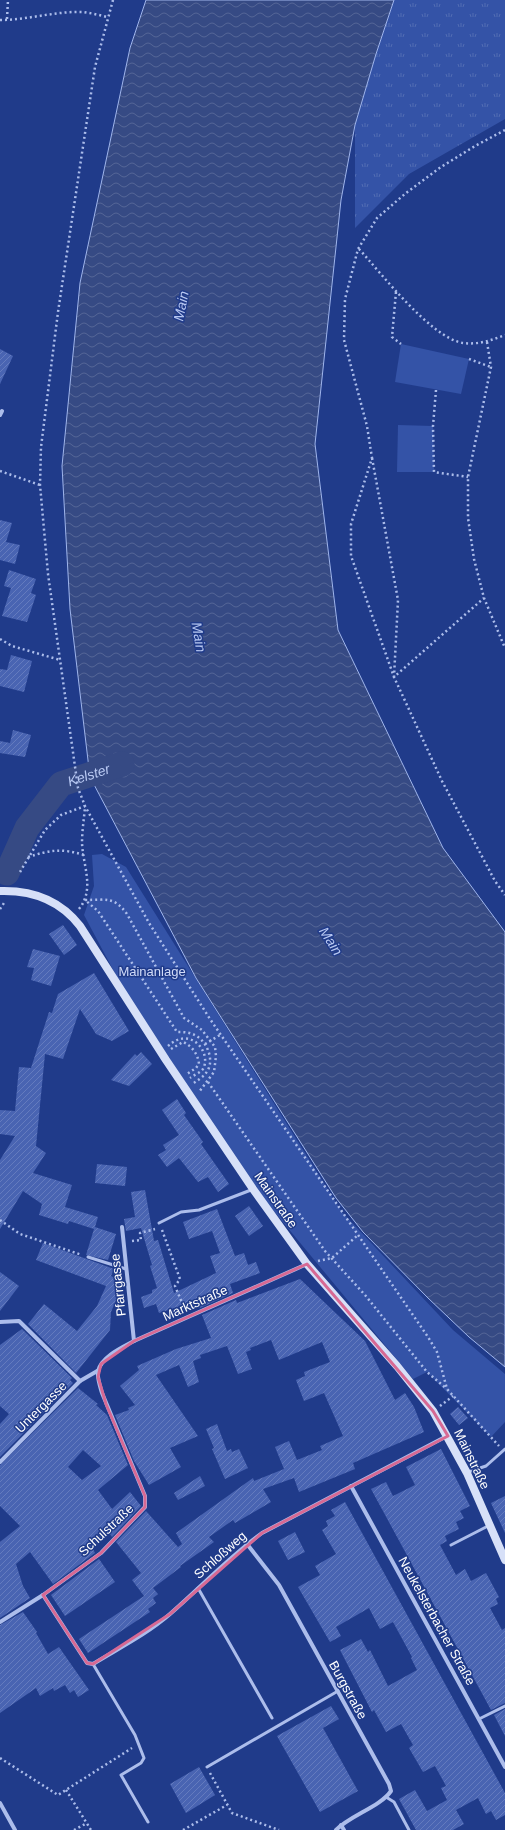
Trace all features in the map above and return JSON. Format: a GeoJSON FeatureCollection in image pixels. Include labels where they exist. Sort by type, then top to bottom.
{"type":"FeatureCollection","features":[{"type":"Feature","properties":{"kind":"street","name":"Mainstraße"},"geometry":{"type":"LineString","coordinates":[[0,891],[19,891],[43,897],[61,906],[72,915],[88,937],[166,1060],[253,1189],[307,1264],[397,1366],[433,1411],[467,1473],[505,1560]]}},
{"type":"Feature","properties":{"kind":"street","name":"Pfarrgasse"},"geometry":{"type":"LineString","coordinates":[[122,1227],[134,1340]]}},
{"type":"Feature","properties":{"kind":"street","name":"Marktstraße"},"geometry":{"type":"LineString","coordinates":[[98,1370],[101,1364],[115,1352],[134,1340],[307,1264]]}},
{"type":"Feature","properties":{"kind":"street"},"geometry":{"type":"LineString","coordinates":[[0,1322],[20,1321],[80,1381]]}},
{"type":"Feature","properties":{"kind":"street","name":"Untergasse"},"geometry":{"type":"LineString","coordinates":[[0,1462],[80,1381],[98,1370]]}},
{"type":"Feature","properties":{"kind":"street","name":"Schulstraße"},"geometry":{"type":"LineString","coordinates":[[0,1622],[43,1595],[101,1553],[142,1511],[146,1502],[145,1496],[102,1393],[98,1370]]}},
{"type":"Feature","properties":{"kind":"street","name":"Schloßweg"},"geometry":{"type":"LineString","coordinates":[[93,1664],[147,1631],[170,1614],[247,1544],[262,1533],[448,1436]]}},
{"type":"Feature","properties":{"kind":"street","name":"Neukelsterbacher Straße"},"geometry":{"type":"LineString","coordinates":[[351,1486],[505,1766]]}},
{"type":"Feature","properties":{"kind":"street","name":"Burgstraße"},"geometry":{"type":"LineString","coordinates":[[247,1544],[279,1585],[338,1691],[389,1784],[391,1791],[386,1797]]}},
{"type":"Feature","properties":{"kind":"street"},"geometry":{"type":"LineString","coordinates":[[43,1595],[87,1663],[93,1664]]}},
{"type":"Feature","properties":{"kind":"street"},"geometry":{"type":"LineString","coordinates":[[336,1830],[341,1825],[386,1797]]}},
{"type":"Feature","properties":{"kind":"street"},"geometry":{"type":"LineString","coordinates":[[0,1803],[15,1830]]}},
{"type":"Feature","properties":{"kind":"street"},"geometry":{"type":"LineString","coordinates":[[341,1825],[344,1830]]}},
{"type":"Feature","properties":{"kind":"lane"},"geometry":{"type":"LineString","coordinates":[[159,1222],[181,1212],[199,1210],[253,1189]]}},
{"type":"Feature","properties":{"kind":"lane"},"geometry":{"type":"LineString","coordinates":[[88,1257],[126,1269]]}},
{"type":"Feature","properties":{"kind":"lane"},"geometry":{"type":"LineString","coordinates":[[467,1473],[486,1466],[504,1451]]}},
{"type":"Feature","properties":{"kind":"lane"},"geometry":{"type":"LineString","coordinates":[[451,1545],[490,1525]]}},
{"type":"Feature","properties":{"kind":"lane"},"geometry":{"type":"LineString","coordinates":[[198,1588],[272,1718]]}},
{"type":"Feature","properties":{"kind":"lane"},"geometry":{"type":"LineString","coordinates":[[93,1664],[135,1735],[144,1758],[143,1761],[121,1774],[148,1822]]}},
{"type":"Feature","properties":{"kind":"lane"},"geometry":{"type":"LineString","coordinates":[[207,1767],[338,1691]]}},
{"type":"Feature","properties":{"kind":"lane"},"geometry":{"type":"LineString","coordinates":[[479,1719],[505,1706]]}},
{"type":"Feature","properties":{"kind":"lane"},"geometry":{"type":"LineString","coordinates":[[386,1797],[394,1802],[408,1830]]}},
{"type":"Feature","properties":{"kind":"path"},"geometry":{"type":"LineString","coordinates":[[7,20],[8,0]]}},
{"type":"Feature","properties":{"kind":"path"},"geometry":{"type":"LineString","coordinates":[[113,0],[107,17],[95,67],[56,325],[41,447],[40,485],[48,574],[74,772],[85,806],[149,923],[220,1035],[358,1234],[434,1347],[447,1389]]}},
{"type":"Feature","properties":{"kind":"path"},"geometry":{"type":"LineString","coordinates":[[0,20],[67,12],[84,12],[107,17]]}},
{"type":"Feature","properties":{"kind":"path"},"geometry":{"type":"LineString","coordinates":[[394,677],[398,600],[367,426],[344,340],[345,299],[358,249],[377,218],[406,193],[441,167],[505,130]]}},
{"type":"Feature","properties":{"kind":"path"},"geometry":{"type":"LineString","coordinates":[[358,249],[396,292],[446,337],[463,343],[487,342],[505,335]]}},
{"type":"Feature","properties":{"kind":"path"},"geometry":{"type":"LineString","coordinates":[[396,292],[392,337],[401,344]]}},
{"type":"Feature","properties":{"kind":"path"},"geometry":{"type":"LineString","coordinates":[[487,342],[491,367],[468,477],[468,518],[474,559],[484,598],[505,648]]}},
{"type":"Feature","properties":{"kind":"path"},"geometry":{"type":"LineString","coordinates":[[469,359],[491,367]]}},
{"type":"Feature","properties":{"kind":"path"},"geometry":{"type":"LineString","coordinates":[[436,390],[433,426],[434,472],[468,477]]}},
{"type":"Feature","properties":{"kind":"path"},"geometry":{"type":"LineString","coordinates":[[372,458],[351,524],[351,556],[394,677],[442,781],[495,881],[505,895]]}},
{"type":"Feature","properties":{"kind":"path"},"geometry":{"type":"LineString","coordinates":[[0,471],[40,485]]}},
{"type":"Feature","properties":{"kind":"path"},"geometry":{"type":"LineString","coordinates":[[394,677],[484,598]]}},
{"type":"Feature","properties":{"kind":"path"},"geometry":{"type":"LineString","coordinates":[[0,639],[12,646],[60,660]]}},
{"type":"Feature","properties":{"kind":"path"},"geometry":{"type":"LineString","coordinates":[[72,915],[85,900],[88,886],[82,844],[85,806]]}},
{"type":"Feature","properties":{"kind":"path"},"geometry":{"type":"LineString","coordinates":[[20,872],[45,830],[61,815],[85,806]]}},
{"type":"Feature","properties":{"kind":"path"},"geometry":{"type":"LineString","coordinates":[[28,857],[51,850],[67,850],[84,855]]}},
{"type":"Feature","properties":{"kind":"path"},"geometry":{"type":"LineString","coordinates":[[85,900],[108,900],[120,904],[127,914],[184,1018],[202,1030],[211,1040],[216,1056],[214,1072],[199,1092],[182,1067]]}},
{"type":"Feature","properties":{"kind":"path"},"geometry":{"type":"LineString","coordinates":[[85,900],[98,911],[177,1032],[187,1032],[198,1037],[205,1044],[210,1062],[207,1072],[193,1083]]}},
{"type":"Feature","properties":{"kind":"path"},"geometry":{"type":"LineString","coordinates":[[0,908],[4,903]]}},
{"type":"Feature","properties":{"kind":"path"},"geometry":{"type":"LineString","coordinates":[[205,1044],[220,1035]]}},
{"type":"Feature","properties":{"kind":"path"},"geometry":{"type":"LineString","coordinates":[[171,1044],[180,1038],[186,1037],[195,1041],[201,1048],[205,1063],[202,1070],[192,1077]]}},
{"type":"Feature","properties":{"kind":"path"},"geometry":{"type":"LineString","coordinates":[[166,1060],[174,1055],[170,1049],[179,1043],[183,1042],[188,1044],[196,1054],[199,1064],[187,1074]]}},
{"type":"Feature","properties":{"kind":"path"},"geometry":{"type":"LineString","coordinates":[[208,1082],[299,1216],[332,1258],[365,1295],[427,1372],[447,1389],[504,1451]]}},
{"type":"Feature","properties":{"kind":"path"},"geometry":{"type":"LineString","coordinates":[[0,1220],[20,1234],[88,1257]]}},
{"type":"Feature","properties":{"kind":"path"},"geometry":{"type":"LineString","coordinates":[[124,1242],[141,1240],[140,1233],[155,1229],[159,1222]]}},
{"type":"Feature","properties":{"kind":"path"},"geometry":{"type":"LineString","coordinates":[[159,1222],[180,1279],[175,1286],[188,1317]]}},
{"type":"Feature","properties":{"kind":"path"},"geometry":{"type":"LineString","coordinates":[[332,1258],[358,1234]]}},
{"type":"Feature","properties":{"kind":"path"},"geometry":{"type":"LineString","coordinates":[[433,1411],[453,1396]]}},
{"type":"Feature","properties":{"kind":"path"},"geometry":{"type":"LineString","coordinates":[[0,1758],[58,1795],[138,1744]]}},
{"type":"Feature","properties":{"kind":"path"},"geometry":{"type":"LineString","coordinates":[[207,1767],[232,1813],[279,1830]]}},
{"type":"Feature","properties":{"kind":"path"},"geometry":{"type":"LineString","coordinates":[[66,1790],[91,1830]]}},
{"type":"Feature","properties":{"kind":"path"},"geometry":{"type":"LineString","coordinates":[[183,1830],[227,1805]]}},
{"type":"Feature","properties":{"kind":"path"},"geometry":{"type":"LineString","coordinates":[[74,1830],[87,1823]]}},
{"type":"Feature","properties":{"kind":"highlighted area"},"geometry":{"type":"Polygon","coordinates":[[[307,1264],[433,1411],[448,1436],[262,1533],[170,1614],[93,1664],[87,1663],[43,1595],[101,1553],[145,1507],[145,1496],[106,1404],[98,1377],[101,1364],[134,1341],[307,1264]]]}},
{"type":"Feature","properties":{"kind":"green space"},"geometry":{"type":"Polygon","coordinates":[[[394,0],[505,0],[505,119],[409,174],[355,228],[355,125],[394,0]]]}},
{"type":"Feature","properties":{"kind":"green space"},"geometry":{"type":"Polygon","coordinates":[[[401,344],[469,359],[461,394],[395,382],[401,344]]]}},
{"type":"Feature","properties":{"kind":"green space"},"geometry":{"type":"Polygon","coordinates":[[[398,425],[433,426],[434,472],[397,472],[398,425]]]}},
{"type":"Feature","properties":{"kind":"green space","name":"Mainanlage"},"geometry":{"type":"Polygon","coordinates":[[[102,854],[126,867],[342,1212],[453,1330],[505,1374],[505,1422],[491,1437],[427,1372],[413,1379],[253,1186],[119,981],[84,915],[94,886],[92,855],[102,854]]]}},
{"type":"Feature","properties":{"kind":"water","name":"Main"},"geometry":{"type":"Polygon","coordinates":[[[146,0],[394,0],[355,125],[341,200],[315,444],[338,630],[443,848],[505,932],[505,1367],[469,1337],[428,1298],[363,1232],[336,1198],[196,978],[90,777],[70,609],[62,466],[80,283],[130,48],[146,0]]]}},
{"type":"Feature","properties":{"kind":"building"},"geometry":{"type":"Polygon","coordinates":[[[0,349],[13,356],[0,384],[0,349]]]}},
{"type":"Feature","properties":{"kind":"building"},"geometry":{"type":"Polygon","coordinates":[[[0,520],[12,523],[6,542],[20,545],[15,564],[0,560],[0,520]]]}},
{"type":"Feature","properties":{"kind":"building"},"geometry":{"type":"Polygon","coordinates":[[[9,570],[36,579],[31,593],[36,595],[27,622],[2,616],[11,588],[4,586],[9,570]]]}},
{"type":"Feature","properties":{"kind":"building"},"geometry":{"type":"Polygon","coordinates":[[[11,655],[32,661],[24,692],[0,686],[0,669],[7,670],[11,655]]]}},
{"type":"Feature","properties":{"kind":"building"},"geometry":{"type":"Polygon","coordinates":[[[13,730],[31,735],[25,757],[0,753],[0,741],[10,743],[13,730]]]}},
{"type":"Feature","properties":{"kind":"building"},"geometry":{"type":"Polygon","coordinates":[[[63,925],[77,945],[64,955],[49,934],[63,925]]]}},
{"type":"Feature","properties":{"kind":"building"},"geometry":{"type":"Polygon","coordinates":[[[33,949],[60,956],[51,986],[31,980],[34,968],[27,967],[33,949]]]}},
{"type":"Feature","properties":{"kind":"building"},"geometry":{"type":"Polygon","coordinates":[[[94,973],[129,1031],[112,1041],[96,1034],[80,1009],[63,1059],[45,1054],[36,1146],[46,1153],[33,1173],[72,1185],[65,1207],[98,1217],[95,1227],[116,1234],[108,1260],[86,1255],[94,1229],[69,1221],[68,1224],[39,1215],[42,1204],[23,1191],[0,1229],[0,1160],[15,1136],[0,1134],[0,1110],[15,1111],[19,1067],[31,1068],[49,1012],[52,1013],[58,994],[94,973]]]}},
{"type":"Feature","properties":{"kind":"building"},"geometry":{"type":"Polygon","coordinates":[[[141,1052],[152,1064],[129,1086],[111,1080],[135,1054],[137,1056],[141,1052]]]}},
{"type":"Feature","properties":{"kind":"building"},"geometry":{"type":"Polygon","coordinates":[[[177,1099],[186,1113],[184,1115],[203,1142],[201,1144],[229,1184],[218,1192],[208,1177],[198,1182],[179,1158],[167,1167],[158,1155],[166,1150],[163,1145],[179,1135],[162,1110],[177,1099]]]}},
{"type":"Feature","properties":{"kind":"building"},"geometry":{"type":"Polygon","coordinates":[[[97,1164],[127,1167],[125,1186],[95,1183],[97,1164]]]}},
{"type":"Feature","properties":{"kind":"building"},"geometry":{"type":"Polygon","coordinates":[[[145,1190],[154,1241],[158,1240],[174,1293],[216,1273],[210,1256],[220,1253],[212,1231],[189,1239],[183,1222],[217,1209],[235,1256],[244,1253],[248,1265],[256,1262],[260,1273],[230,1284],[233,1293],[200,1308],[197,1301],[188,1306],[187,1304],[159,1313],[156,1304],[144,1308],[141,1297],[152,1293],[152,1290],[157,1288],[150,1266],[152,1265],[141,1228],[126,1231],[124,1219],[135,1217],[131,1192],[145,1190]]]}},
{"type":"Feature","properties":{"kind":"building"},"geometry":{"type":"Polygon","coordinates":[[[249,1206],[263,1226],[249,1236],[235,1216],[249,1206]]]}},
{"type":"Feature","properties":{"kind":"building"},"geometry":{"type":"Polygon","coordinates":[[[43,1243],[114,1269],[111,1276],[124,1282],[111,1312],[110,1330],[76,1373],[28,1324],[44,1304],[77,1331],[97,1306],[106,1286],[36,1260],[43,1243]]]}},
{"type":"Feature","properties":{"kind":"building"},"geometry":{"type":"Polygon","coordinates":[[[0,1272],[19,1286],[0,1311],[0,1272]]]}},
{"type":"Feature","properties":{"kind":"building"},"geometry":{"type":"Polygon","coordinates":[[[300,1279],[365,1341],[395,1400],[405,1393],[414,1407],[424,1432],[353,1463],[355,1469],[299,1492],[294,1478],[263,1489],[271,1502],[235,1523],[233,1520],[209,1537],[214,1542],[180,1566],[181,1567],[153,1588],[158,1594],[153,1598],[156,1603],[148,1609],[150,1612],[88,1653],[79,1639],[144,1596],[132,1580],[141,1573],[116,1542],[146,1511],[178,1547],[182,1544],[176,1533],[253,1478],[254,1481],[284,1469],[275,1447],[289,1441],[297,1460],[322,1450],[320,1446],[343,1436],[324,1393],[304,1401],[296,1380],[305,1376],[304,1372],[330,1362],[322,1342],[279,1360],[271,1340],[250,1348],[251,1350],[246,1352],[252,1369],[238,1374],[227,1346],[200,1355],[201,1358],[193,1361],[199,1382],[188,1387],[179,1365],[156,1375],[198,1436],[170,1448],[181,1467],[149,1485],[134,1461],[115,1415],[129,1410],[128,1408],[135,1405],[120,1386],[139,1370],[137,1366],[176,1349],[211,1338],[202,1315],[236,1300],[237,1303],[300,1279]]]}},
{"type":"Feature","properties":{"kind":"building"},"geometry":{"type":"Polygon","coordinates":[[[22,1329],[72,1378],[70,1380],[73,1383],[0,1457],[0,1424],[9,1414],[0,1406],[0,1345],[22,1329]]]}},
{"type":"Feature","properties":{"kind":"building"},"geometry":{"type":"Polygon","coordinates":[[[78,1388],[98,1404],[96,1405],[107,1415],[128,1465],[98,1490],[112,1509],[130,1492],[141,1506],[112,1537],[109,1533],[93,1549],[95,1553],[53,1584],[30,1552],[16,1564],[23,1586],[30,1598],[0,1618],[0,1542],[20,1526],[0,1506],[0,1465],[78,1388]],[[83,1450],[68,1467],[82,1480],[101,1466],[83,1450]]]}},
{"type":"Feature","properties":{"kind":"building"},"geometry":{"type":"Polygon","coordinates":[[[458,1407],[468,1418],[459,1425],[450,1414],[458,1407]]]}},
{"type":"Feature","properties":{"kind":"building"},"geometry":{"type":"Polygon","coordinates":[[[217,1424],[227,1451],[231,1449],[232,1452],[239,1449],[248,1468],[225,1479],[212,1449],[214,1448],[206,1429],[217,1424]]]}},
{"type":"Feature","properties":{"kind":"building"},"geometry":{"type":"Polygon","coordinates":[[[441,1449],[470,1506],[460,1511],[464,1518],[456,1522],[459,1529],[445,1536],[447,1541],[440,1545],[456,1575],[465,1569],[471,1581],[486,1573],[499,1597],[496,1599],[498,1604],[490,1608],[502,1630],[505,1628],[505,1703],[491,1710],[371,1489],[386,1482],[393,1496],[415,1485],[406,1467],[441,1449]]]}},
{"type":"Feature","properties":{"kind":"building"},"geometry":{"type":"Polygon","coordinates":[[[200,1476],[205,1486],[178,1500],[174,1493],[200,1476]]]}},
{"type":"Feature","properties":{"kind":"building"},"geometry":{"type":"Polygon","coordinates":[[[505,1496],[505,1533],[491,1503],[505,1496]]]}},
{"type":"Feature","properties":{"kind":"building"},"geometry":{"type":"Polygon","coordinates":[[[345,1502],[505,1793],[505,1815],[496,1820],[491,1811],[486,1814],[478,1798],[456,1810],[464,1824],[453,1830],[416,1830],[399,1799],[415,1790],[427,1811],[447,1800],[441,1788],[446,1786],[435,1766],[423,1772],[409,1748],[413,1745],[401,1724],[386,1732],[374,1710],[372,1712],[340,1650],[361,1639],[368,1652],[370,1650],[388,1686],[417,1670],[411,1658],[412,1657],[393,1622],[380,1629],[369,1608],[336,1627],[341,1636],[330,1642],[298,1587],[320,1575],[315,1566],[336,1554],[322,1530],[328,1526],[326,1521],[335,1516],[331,1510],[345,1502]]]}},
{"type":"Feature","properties":{"kind":"building"},"geometry":{"type":"Polygon","coordinates":[[[295,1532],[305,1552],[288,1560],[278,1541],[295,1532]]]}},
{"type":"Feature","properties":{"kind":"building"},"geometry":{"type":"Polygon","coordinates":[[[99,1559],[115,1582],[65,1616],[51,1595],[99,1559]]]}},
{"type":"Feature","properties":{"kind":"building"},"geometry":{"type":"Polygon","coordinates":[[[23,1612],[37,1632],[36,1633],[48,1654],[59,1647],[89,1690],[78,1697],[74,1690],[70,1693],[65,1685],[54,1691],[53,1688],[40,1696],[36,1688],[0,1713],[0,1625],[23,1612]]]}},
{"type":"Feature","properties":{"kind":"building"},"geometry":{"type":"Polygon","coordinates":[[[331,1706],[339,1719],[323,1728],[358,1791],[320,1812],[277,1736],[331,1706]]]}},
{"type":"Feature","properties":{"kind":"building"},"geometry":{"type":"Polygon","coordinates":[[[505,1709],[505,1736],[494,1715],[505,1709]]]}},
{"type":"Feature","properties":{"kind":"building"},"geometry":{"type":"Polygon","coordinates":[[[199,1767],[215,1795],[186,1813],[170,1784],[199,1767]]]}},
{"type":"Feature","properties":{"kind":"waterway","name":"Kelster"},"geometry":{"type":"LineString","coordinates":[[7,873],[27,828],[61,784],[122,764]]}}]}
